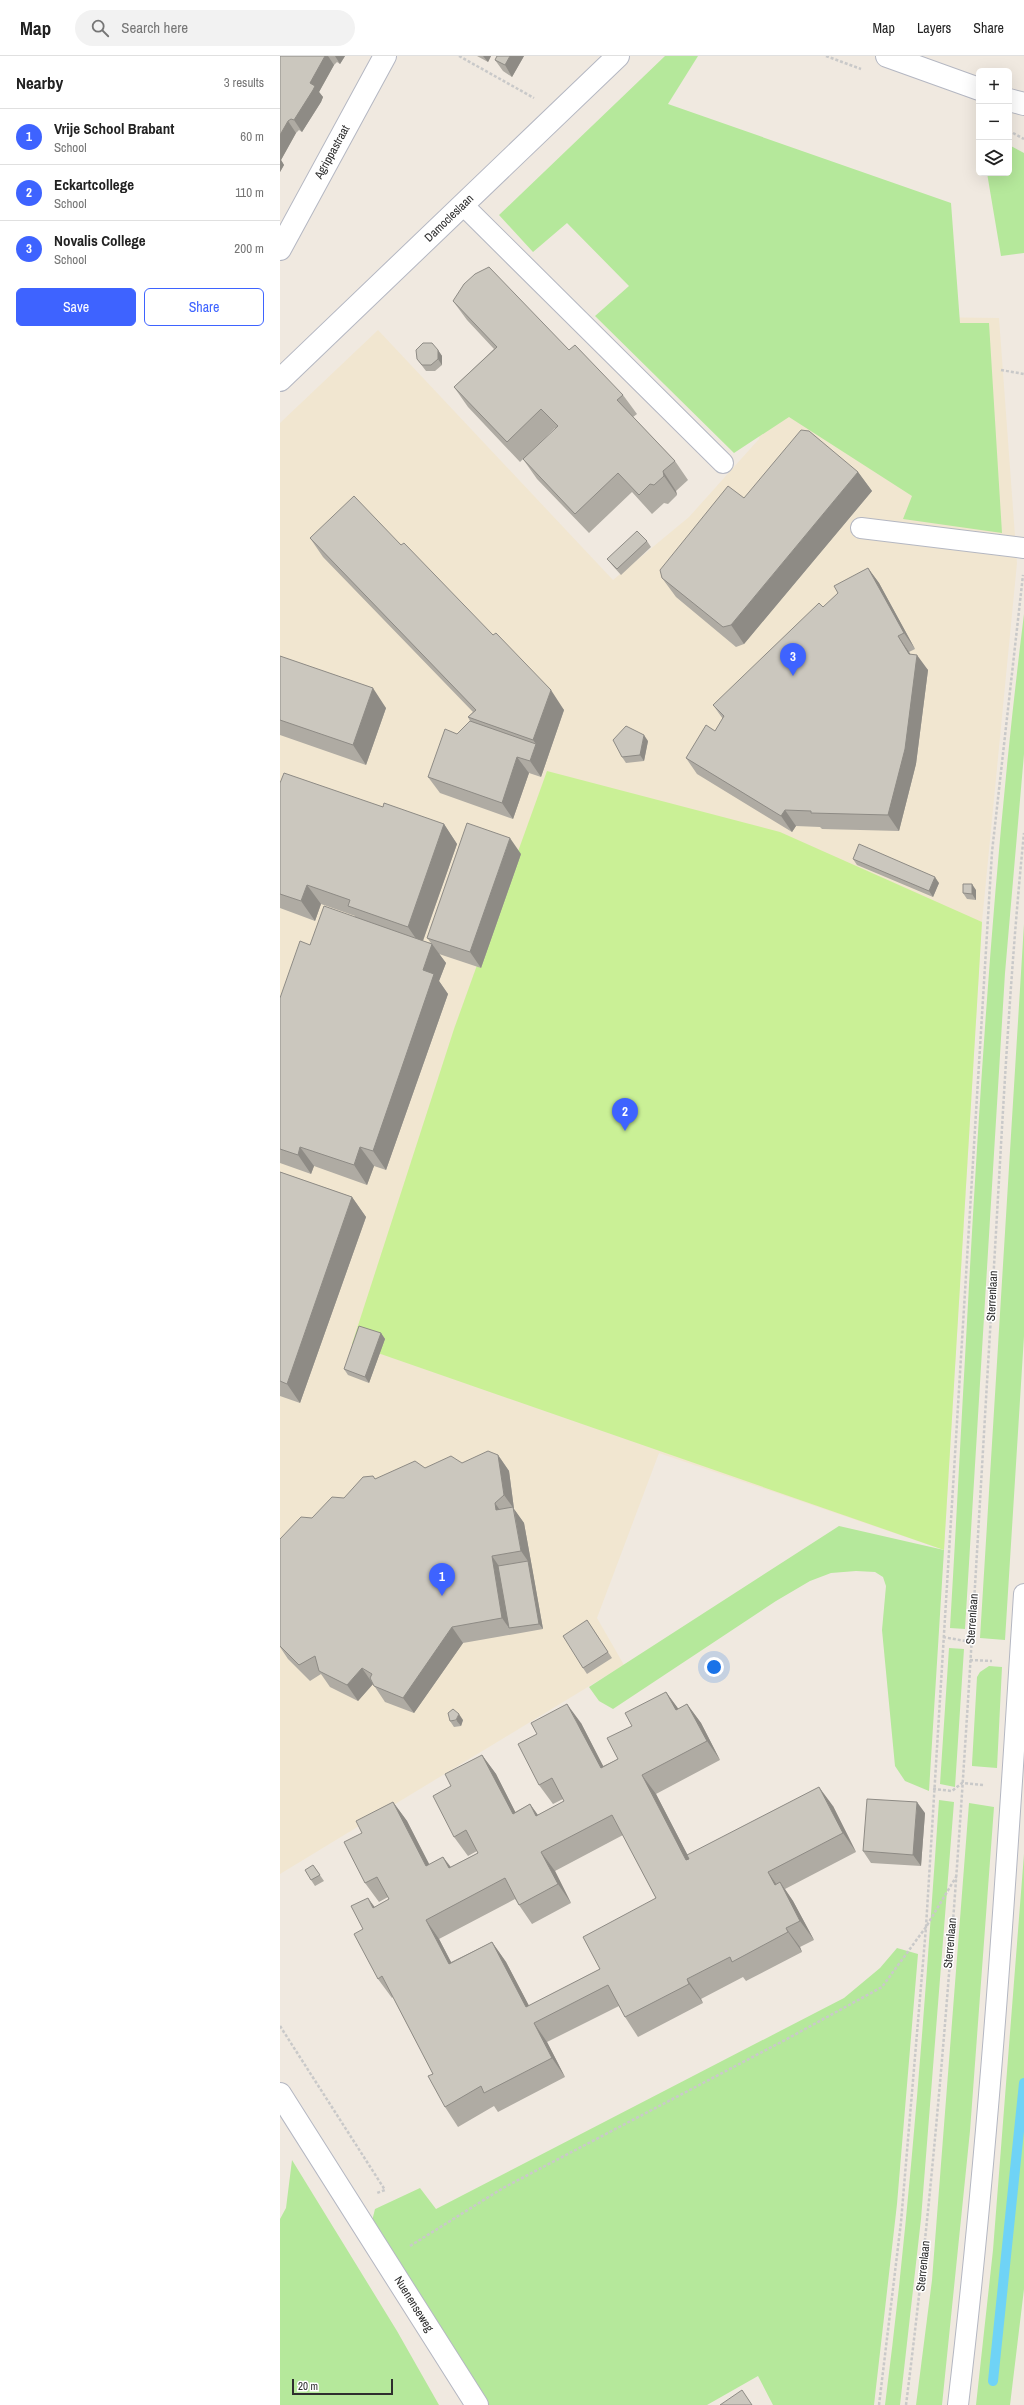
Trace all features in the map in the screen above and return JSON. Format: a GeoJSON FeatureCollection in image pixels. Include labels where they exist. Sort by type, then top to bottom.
{"type":"FeatureCollection","features":[{"type":"Feature","properties":{"kind":"street","name":"Agrippastraat"},"geometry":{"type":"LineString","coordinates":[[280,249],[385,56]]}},
{"type":"Feature","properties":{"kind":"street","name":"Damocleslaan"},"geometry":{"type":"LineString","coordinates":[[280,380],[618,56]]}},
{"type":"Feature","properties":{"kind":"street"},"geometry":{"type":"LineString","coordinates":[[887,56],[976,88]]}},
{"type":"Feature","properties":{"kind":"street","name":"Nuenenseweg"},"geometry":{"type":"LineString","coordinates":[[280,2094],[477,2405]]}},
{"type":"Feature","properties":{"kind":"lane"},"geometry":{"type":"LineString","coordinates":[[463,205],[723,463]]}},
{"type":"Feature","properties":{"kind":"lane"},"geometry":{"type":"LineString","coordinates":[[861,528],[1024,548]]}},
{"type":"Feature","properties":{"kind":"lane"},"geometry":{"type":"LineString","coordinates":[[958,2405],[976,2250],[996,2028],[1024,1594]]}},
{"type":"Feature","properties":{"kind":"path"},"geometry":{"type":"LineString","coordinates":[[459,56],[559,112]]}},
{"type":"Feature","properties":{"kind":"path"},"geometry":{"type":"LineString","coordinates":[[1012,133],[1024,139]]}},
{"type":"Feature","properties":{"kind":"path"},"geometry":{"type":"LineString","coordinates":[[1001,370],[1024,374]]}},
{"type":"Feature","properties":{"kind":"path"},"geometry":{"type":"LineString","coordinates":[[879,2405],[902,2222],[926,1927],[933,1789],[992,852],[1024,571]]}},
{"type":"Feature","properties":{"kind":"path","name":"Sterrenlaan"},"geometry":{"type":"LineString","coordinates":[[906,2405],[923,2271],[956,1877],[1002,1131],[1024,833]]}},
{"type":"Feature","properties":{"kind":"path"},"geometry":{"type":"LineString","coordinates":[[943,1637],[971,1642]]}},
{"type":"Feature","properties":{"kind":"path"},"geometry":{"type":"LineString","coordinates":[[933,1789],[952,1791],[962,1783]]}},
{"type":"Feature","properties":{"kind":"path"},"geometry":{"type":"LineString","coordinates":[[387,2261],[503,2188],[785,2040],[882,1987],[926,1927],[956,1877]]}},
{"type":"Feature","properties":{"kind":"path"},"geometry":{"type":"LineString","coordinates":[[280,2026],[385,2190],[350,2204]]}},
{"type":"Feature","properties":{"kind":"shaded area"},"geometry":{"type":"Polygon","coordinates":[[[773,315],[999,318],[1017,563],[982,922],[944,1550],[659,1453],[597,1618],[624,1665],[280,1874],[280,423],[378,330],[613,580],[689,517],[759,439],[773,315]]]}},
{"type":"Feature","properties":{"kind":"green space"},"geometry":{"type":"Polygon","coordinates":[[[665,56],[698,56],[668,104],[951,203],[960,323],[989,323],[1002,533],[903,519],[912,496],[789,417],[734,453],[595,316],[629,286],[567,223],[533,252],[499,215],[665,56]]]}},
{"type":"Feature","properties":{"kind":"green space"},"geometry":{"type":"Polygon","coordinates":[[[1012,147],[1024,153],[1024,253],[1001,256],[988,176],[1012,176],[1012,147]]]}},
{"type":"Feature","properties":{"kind":"green space"},"geometry":{"type":"Polygon","coordinates":[[[1024,614],[1024,754],[1005,973],[965,1629],[950,1628],[971,1247],[987,993],[1010,740],[1024,614]]]}},
{"type":"Feature","properties":{"kind":"green space"},"geometry":{"type":"Polygon","coordinates":[[[547,771],[780,832],[982,922],[944,1550],[352,1344],[454,1029],[547,771]]]}},
{"type":"Feature","properties":{"kind":"green space"},"geometry":{"type":"Polygon","coordinates":[[[1024,924],[1024,1336],[1005,1640],[980,1638],[1024,924]]]}},
{"type":"Feature","properties":{"kind":"green space"},"geometry":{"type":"Polygon","coordinates":[[[839,1526],[944,1550],[929,1791],[905,1781],[895,1766],[882,1630],[886,1586],[883,1577],[875,1572],[856,1571],[831,1573],[810,1581],[776,1601],[613,1709],[599,1701],[589,1687],[839,1526]]]}},
{"type":"Feature","properties":{"kind":"green space"},"geometry":{"type":"Polygon","coordinates":[[[949,1648],[964,1649],[955,1787],[940,1784],[949,1648]]]}},
{"type":"Feature","properties":{"kind":"green space"},"geometry":{"type":"Polygon","coordinates":[[[989,1666],[1002,1667],[997,1768],[972,1766],[977,1677],[980,1672],[989,1666]]]}},
{"type":"Feature","properties":{"kind":"green space"},"geometry":{"type":"Polygon","coordinates":[[[939,1800],[954,1802],[921,2219],[900,2405],[885,2405],[910,2179],[923,2027],[939,1800]]]}},
{"type":"Feature","properties":{"kind":"green space"},"geometry":{"type":"Polygon","coordinates":[[[969,1803],[994,1807],[970,2131],[942,2405],[916,2405],[932,2280],[969,1803]]]}},
{"type":"Feature","properties":{"kind":"green space"},"geometry":{"type":"Polygon","coordinates":[[[1024,1854],[1024,2289],[1010,2405],[976,2405],[993,2250],[1024,1854]]]}},
{"type":"Feature","properties":{"kind":"green space"},"geometry":{"type":"Polygon","coordinates":[[[897,1948],[918,1954],[897,2204],[874,2405],[773,2405],[758,2376],[707,2405],[488,2405],[372,2221],[375,2209],[420,2188],[436,2209],[844,1998],[880,1968],[897,1948]]]}},
{"type":"Feature","properties":{"kind":"green space"},"geometry":{"type":"Polygon","coordinates":[[[292,2160],[397,2331],[439,2405],[280,2405],[280,2219],[286,2208],[292,2160]]]}},
{"type":"Feature","properties":{"kind":"building"},"geometry":{"type":"Polygon","coordinates":[[[280,56],[325,56],[310,83],[315,86],[313,90],[294,120],[291,119],[288,121],[280,135],[280,56]]]}},
{"type":"Feature","properties":{"kind":"building"},"geometry":{"type":"Polygon","coordinates":[[[497,56],[510,56],[505,65],[495,60],[497,56]]]}},
{"type":"Feature","properties":{"kind":"building"},"geometry":{"type":"Polygon","coordinates":[[[489,267],[569,350],[575,345],[623,395],[617,400],[675,461],[663,471],[664,476],[654,485],[650,484],[639,495],[618,473],[575,514],[523,459],[558,426],[541,409],[507,442],[454,387],[497,347],[453,301],[464,284],[475,274],[489,267]]]}},
{"type":"Feature","properties":{"kind":"building"},"geometry":{"type":"Polygon","coordinates":[[[423,343],[432,343],[438,350],[438,359],[431,365],[422,365],[417,359],[416,350],[423,343]]]}},
{"type":"Feature","properties":{"kind":"building"},"geometry":{"type":"Polygon","coordinates":[[[801,430],[809,431],[858,472],[731,625],[723,627],[662,578],[660,570],[728,486],[744,498],[801,430]]]}},
{"type":"Feature","properties":{"kind":"building"},"geometry":{"type":"Polygon","coordinates":[[[354,496],[401,545],[404,543],[493,635],[496,633],[551,690],[533,740],[468,717],[476,710],[310,538],[354,496]]]}},
{"type":"Feature","properties":{"kind":"building"},"geometry":{"type":"Polygon","coordinates":[[[637,531],[647,541],[617,569],[607,559],[637,531]]]}},
{"type":"Feature","properties":{"kind":"building"},"geometry":{"type":"Polygon","coordinates":[[[868,568],[904,633],[898,636],[909,654],[917,655],[905,749],[888,815],[811,813],[811,811],[785,810],[781,816],[686,758],[706,725],[715,731],[724,716],[713,705],[819,603],[823,607],[838,593],[834,586],[868,568]]]}},
{"type":"Feature","properties":{"kind":"building"},"geometry":{"type":"Polygon","coordinates":[[[280,656],[373,688],[353,745],[280,720],[280,656]]]}},
{"type":"Feature","properties":{"kind":"building"},"geometry":{"type":"Polygon","coordinates":[[[470,721],[536,744],[530,761],[517,757],[502,803],[428,777],[445,729],[457,734],[470,721]]]}},
{"type":"Feature","properties":{"kind":"building"},"geometry":{"type":"Polygon","coordinates":[[[626,726],[644,735],[640,755],[622,757],[613,740],[626,726]]]}},
{"type":"Feature","properties":{"kind":"building"},"geometry":{"type":"Polygon","coordinates":[[[284,773],[383,807],[384,803],[444,824],[408,927],[348,906],[350,900],[307,885],[301,901],[280,894],[280,783],[284,773]]]}},
{"type":"Feature","properties":{"kind":"building"},"geometry":{"type":"Polygon","coordinates":[[[467,823],[510,838],[470,952],[427,938],[467,823]]]}},
{"type":"Feature","properties":{"kind":"building"},"geometry":{"type":"Polygon","coordinates":[[[859,844],[935,877],[929,891],[853,859],[859,844]]]}},
{"type":"Feature","properties":{"kind":"building"},"geometry":{"type":"Polygon","coordinates":[[[963,884],[972,884],[972,894],[963,893],[963,884]]]}},
{"type":"Feature","properties":{"kind":"building"},"geometry":{"type":"Polygon","coordinates":[[[324,906],[432,944],[423,970],[434,974],[373,1151],[360,1147],[354,1165],[300,1147],[298,1155],[280,1149],[280,998],[300,941],[310,945],[324,906]]]}},
{"type":"Feature","properties":{"kind":"building"},"geometry":{"type":"Polygon","coordinates":[[[280,1172],[352,1197],[287,1384],[280,1381],[280,1172]]]}},
{"type":"Feature","properties":{"kind":"building"},"geometry":{"type":"Polygon","coordinates":[[[359,1326],[381,1333],[365,1377],[344,1369],[359,1326]]]}},
{"type":"Feature","properties":{"kind":"building"},"geometry":{"type":"Polygon","coordinates":[[[488,1451],[498,1455],[504,1495],[495,1503],[496,1510],[513,1507],[521,1551],[492,1556],[502,1618],[452,1627],[403,1698],[374,1686],[370,1678],[372,1674],[362,1668],[347,1685],[319,1671],[315,1656],[299,1665],[280,1646],[280,1539],[301,1517],[312,1518],[332,1497],[344,1498],[363,1477],[373,1476],[375,1479],[415,1461],[425,1468],[451,1456],[462,1463],[488,1451]]]}},
{"type":"Feature","properties":{"kind":"building"},"geometry":{"type":"Polygon","coordinates":[[[528,1561],[539,1624],[509,1628],[498,1566],[528,1561]]]}},
{"type":"Feature","properties":{"kind":"building"},"geometry":{"type":"Polygon","coordinates":[[[587,1620],[608,1652],[583,1668],[563,1636],[587,1620]]]}},
{"type":"Feature","properties":{"kind":"building"},"geometry":{"type":"Polygon","coordinates":[[[666,1692],[676,1710],[687,1704],[707,1741],[642,1775],[686,1860],[689,1859],[687,1855],[819,1787],[843,1833],[768,1872],[775,1885],[780,1882],[800,1921],[786,1928],[788,1932],[732,1962],[730,1957],[687,1979],[689,1984],[625,2017],[608,1985],[534,2023],[552,2058],[484,2093],[481,2086],[445,2107],[428,2076],[433,2074],[382,1976],[378,1979],[354,1934],[363,1929],[351,1906],[368,1898],[373,1908],[389,1899],[377,1877],[365,1883],[344,1842],[362,1833],[356,1821],[393,1802],[426,1866],[443,1857],[449,1868],[478,1853],[466,1830],[454,1837],[433,1796],[451,1786],[445,1774],[482,1755],[513,1814],[530,1804],[536,1816],[564,1801],[552,1778],[539,1785],[518,1744],[537,1734],[531,1723],[567,1704],[601,1768],[618,1759],[607,1738],[632,1726],[625,1713],[666,1692]],[[612,1815],[541,1852],[558,1884],[519,1905],[505,1878],[426,1920],[449,1964],[492,1942],[526,2007],[600,1969],[583,1937],[656,1898],[612,1815]]]}},
{"type":"Feature","properties":{"kind":"building"},"geometry":{"type":"Polygon","coordinates":[[[453,1709],[459,1714],[456,1720],[450,1721],[448,1713],[453,1709]]]}},
{"type":"Feature","properties":{"kind":"building"},"geometry":{"type":"Polygon","coordinates":[[[867,1799],[917,1802],[913,1855],[863,1851],[867,1799]]]}},
{"type":"Feature","properties":{"kind":"building"},"geometry":{"type":"Polygon","coordinates":[[[313,1865],[320,1875],[311,1880],[305,1870],[313,1865]]]}},
{"type":"Feature","properties":{"kind":"building"},"geometry":{"type":"Polygon","coordinates":[[[742,2390],[752,2405],[720,2405],[742,2390]]]}},
{"type":"Feature","properties":{"kind":"waterway"},"geometry":{"type":"LineString","coordinates":[[993,2381],[1024,2083]]}},
{"type":"Feature","properties":{"kind":"place","name":"Novalis College"},"geometry":{"type":"Point","coordinates":[793,676]}},
{"type":"Feature","properties":{"kind":"place","name":"Eckartcollege"},"geometry":{"type":"Point","coordinates":[625,1131]}},
{"type":"Feature","properties":{"kind":"place","name":"Vrije School Brabant"},"geometry":{"type":"Point","coordinates":[442,1596]}}]}
